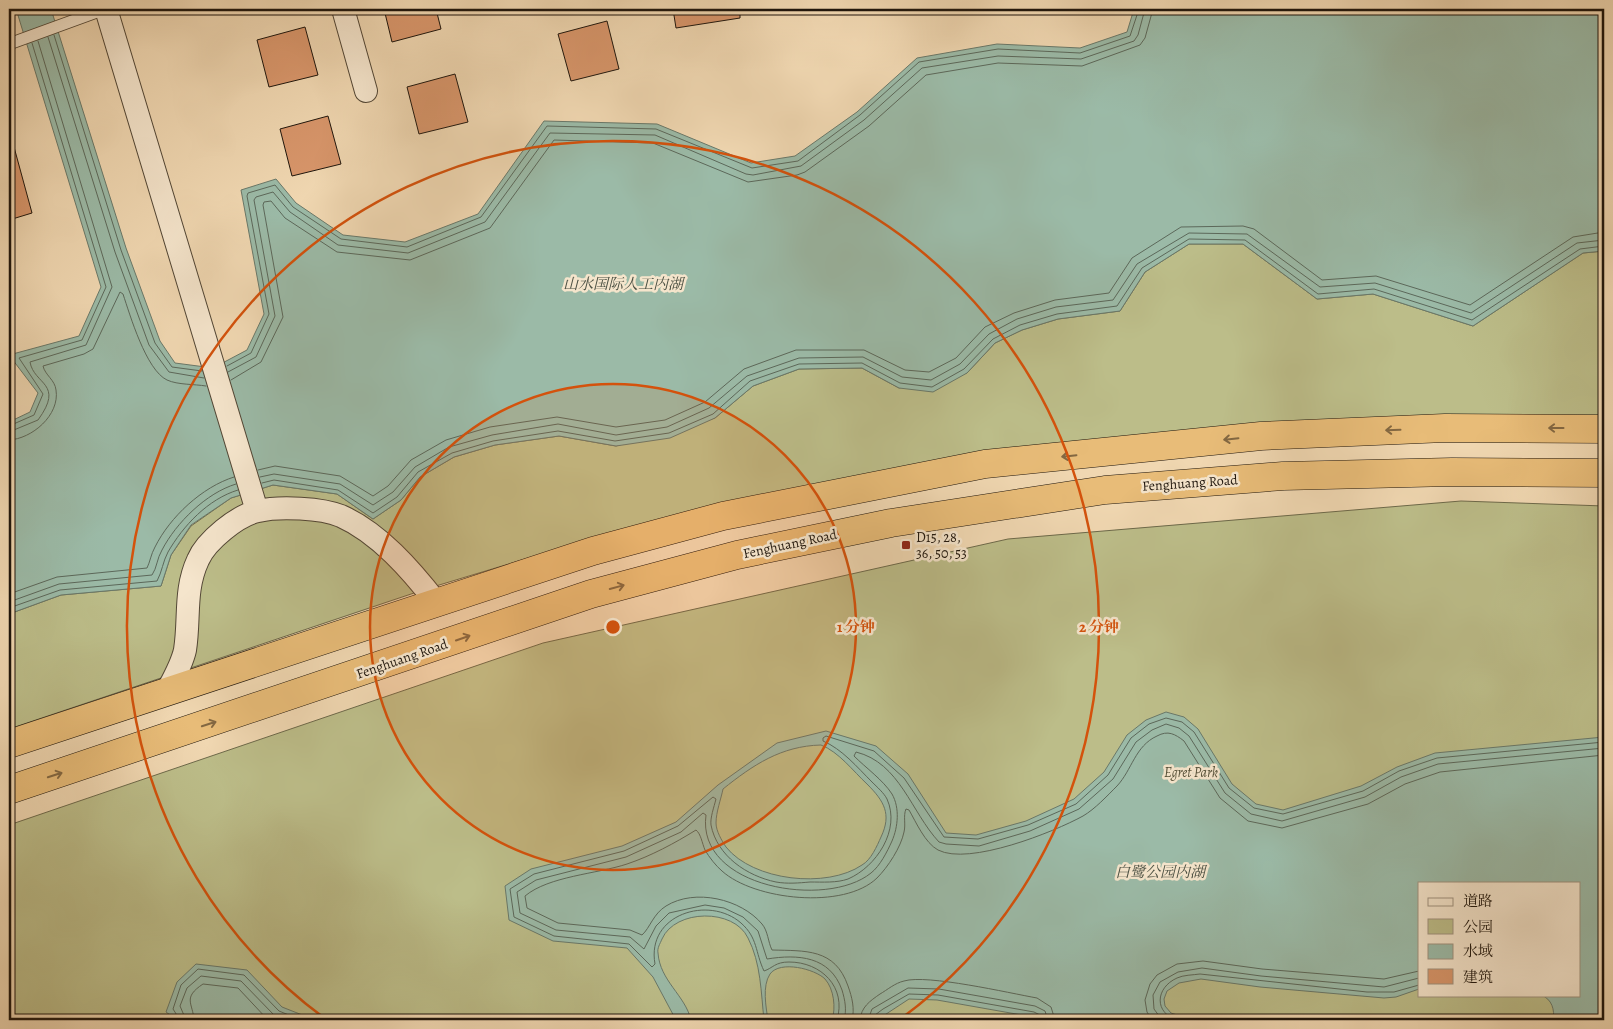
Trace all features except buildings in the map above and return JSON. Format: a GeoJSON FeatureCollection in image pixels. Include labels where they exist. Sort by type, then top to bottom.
{"type":"FeatureCollection","features":[{"type":"Feature","properties":{"kind":"highway"},"geometry":{"type":"LineString","coordinates":[[9,744],[593,551],[723,516],[985,464],[1261,436],[1445,428],[1604,428]]}},
{"type":"Feature","properties":{"kind":"highway","name":"Fenghuang Road"},"geometry":{"type":"LineString","coordinates":[[9,790],[592,594],[737,555],[891,523],[1105,490],[1284,476],[1452,472],[1604,473]]}},
{"type":"Feature","properties":{"kind":"street"},"geometry":{"type":"LineString","coordinates":[[105,9],[257,511]]}},
{"type":"Feature","properties":{"kind":"street"},"geometry":{"type":"LineString","coordinates":[[342,9],[366,91]]}},
{"type":"Feature","properties":{"kind":"street"},"geometry":{"type":"LineString","coordinates":[[167,691],[178,670],[185,650],[189,588],[198,560],[209,542],[238,520],[257,511],[306,509],[340,516],[365,530],[383,545],[407,568],[436,602]]}},
{"type":"Feature","properties":{"kind":"lane"},"geometry":{"type":"LineString","coordinates":[[9,44],[105,9]]}},
{"type":"Feature","properties":{"kind":"green space"},"geometry":{"type":"Polygon","coordinates":[[[1189,244],[1243,244],[1317,299],[1373,294],[1473,326],[1583,253],[1604,251],[1604,418],[1213,428],[588,540],[426,589],[9,729],[9,614],[61,595],[161,586],[171,555],[191,526],[231,498],[273,485],[337,494],[373,519],[401,500],[420,477],[454,457],[495,445],[559,436],[616,446],[715,418],[753,386],[799,369],[862,368],[899,388],[967,373],[995,343],[1022,330],[1058,319],[1120,311],[1145,272],[1189,244]]]}},
{"type":"Feature","properties":{"kind":"green space","name":"Egret Park"},"geometry":{"type":"Polygon","coordinates":[[[1461,501],[1604,506],[1604,1020],[9,1020],[9,825],[543,643],[1008,539],[1461,501]]]}},
{"type":"Feature","properties":{"kind":"water","name":"山水国际人工内湖"},"geometry":{"type":"Polygon","coordinates":[[[26,9],[51,9],[126,248],[160,341],[175,363],[213,368],[247,350],[264,314],[241,190],[276,179],[296,203],[343,235],[405,242],[478,214],[544,121],[657,124],[751,163],[795,156],[857,112],[917,58],[997,44],[1080,48],[1127,32],[1134,9],[1604,9],[1604,251],[1583,253],[1473,326],[1373,294],[1317,299],[1243,244],[1189,244],[1145,272],[1120,311],[1058,319],[1022,330],[995,343],[967,373],[933,392],[899,388],[862,368],[799,369],[753,386],[715,418],[670,438],[616,446],[559,436],[495,445],[454,457],[420,477],[401,500],[373,519],[337,494],[273,485],[231,498],[191,525],[171,555],[161,586],[61,595],[9,614],[9,422],[30,412],[38,393],[9,355],[79,336],[101,287],[17,12],[26,9]]]}},
{"type":"Feature","properties":{"kind":"water","name":"白鹭公园内湖"},"geometry":{"type":"Polygon","coordinates":[[[1166,712],[1184,717],[1198,729],[1232,784],[1256,804],[1283,810],[1361,786],[1397,767],[1435,753],[1604,737],[1604,1020],[1553,1020],[1554,1012],[1552,1005],[1543,996],[1580,996],[1580,882],[1418,882],[1418,989],[1396,997],[1384,998],[1260,987],[1201,979],[1179,983],[1167,991],[1164,999],[1165,1006],[1171,1013],[1193,1020],[1040,1020],[1033,1017],[937,1000],[909,999],[877,1020],[832,1020],[834,1010],[833,999],[825,979],[806,969],[781,967],[770,974],[766,984],[765,997],[768,1020],[764,1020],[758,968],[748,938],[741,928],[730,921],[718,917],[705,916],[679,922],[669,929],[658,948],[663,972],[684,1003],[691,1020],[676,1020],[653,977],[627,948],[553,941],[509,920],[505,886],[531,869],[622,846],[676,822],[718,785],[777,743],[826,731],[876,746],[908,774],[946,833],[976,835],[1026,821],[1074,799],[1104,772],[1127,735],[1146,720],[1166,712]],[[821,745],[807,746],[780,753],[745,772],[723,789],[716,826],[726,847],[738,859],[754,868],[791,878],[811,879],[830,877],[847,873],[868,860],[876,848],[884,829],[886,815],[884,808],[873,790],[834,752],[821,745]]]}},
{"type":"Feature","properties":{"kind":"water"},"geometry":{"type":"Polygon","coordinates":[[[196,964],[247,970],[282,1007],[315,1020],[177,1020],[166,1012],[177,982],[196,964]]]}},
{"type":"Feature","properties":{"kind":"place","name":"D15, 28, 36, 50, 53"},"geometry":{"type":"Point","coordinates":[906,545]}}]}
